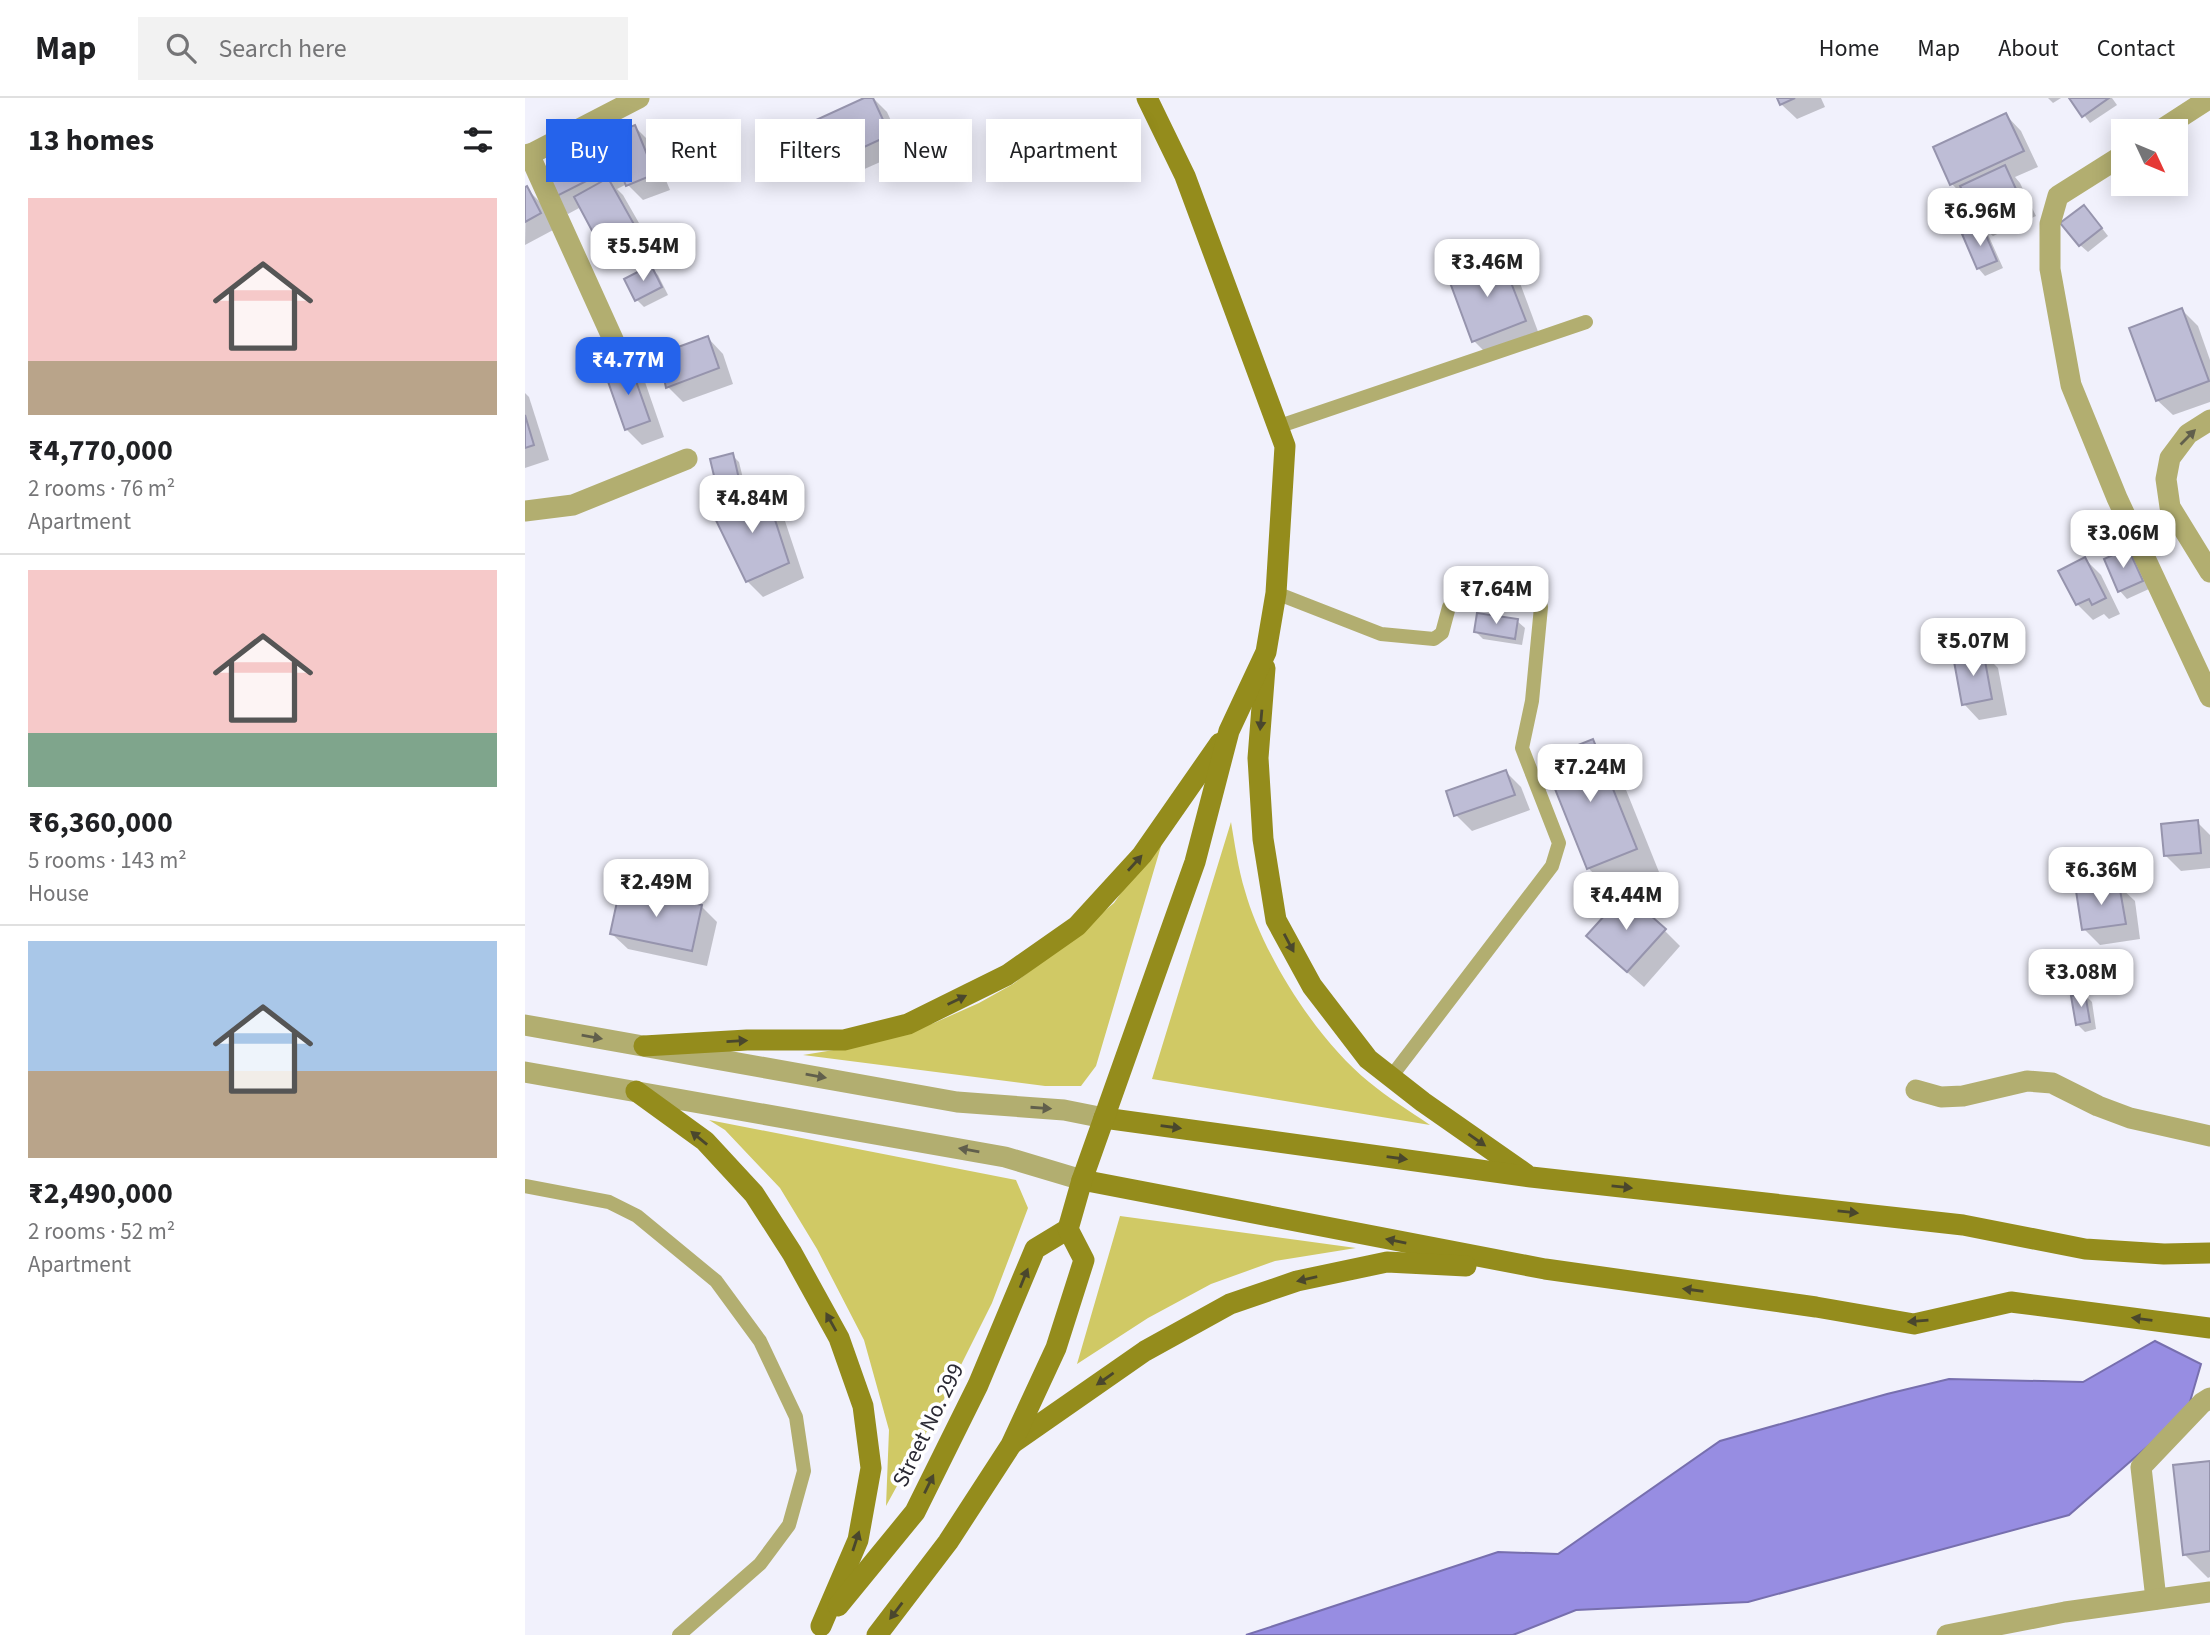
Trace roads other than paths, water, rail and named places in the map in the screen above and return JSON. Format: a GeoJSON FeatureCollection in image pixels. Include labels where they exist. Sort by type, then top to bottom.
{"type":"FeatureCollection","features":[{"type":"Feature","properties":{"kind":"street"},"geometry":{"type":"LineString","coordinates":[[621,357],[527,155],[639,98]]}},
{"type":"Feature","properties":{"kind":"street"},"geometry":{"type":"LineString","coordinates":[[1147,98],[1185,176],[1285,446],[1276,593],[1266,652],[1258,758],[1263,839],[1276,920],[1312,986],[1368,1059],[1423,1102],[1531,1177]]}},
{"type":"Feature","properties":{"kind":"street"},"geometry":{"type":"LineString","coordinates":[[2178,119],[2210,98]]}},
{"type":"Feature","properties":{"kind":"street"},"geometry":{"type":"LineString","coordinates":[[2111,163],[2059,196],[2050,224],[2050,269],[2071,385],[2117,498],[2210,697]]}},
{"type":"Feature","properties":{"kind":"street"},"geometry":{"type":"LineString","coordinates":[[2210,420],[2188,434],[2170,458],[2166,479],[2170,507],[2210,572]]}},
{"type":"Feature","properties":{"kind":"street"},"geometry":{"type":"LineString","coordinates":[[525,511],[573,505],[687,459]]}},
{"type":"Feature","properties":{"kind":"street"},"geometry":{"type":"LineString","coordinates":[[644,1046],[747,1040],[844,1040],[908,1024],[1007,975],[1077,926],[1142,856],[1229,730],[1266,652]]}},
{"type":"Feature","properties":{"kind":"street"},"geometry":{"type":"LineString","coordinates":[[877,1635],[949,1542],[1011,1445],[1056,1348],[1084,1260],[1068,1229],[1082,1180],[1195,862],[1229,730]]}},
{"type":"Feature","properties":{"kind":"street"},"geometry":{"type":"LineString","coordinates":[[525,1026],[957,1102],[1065,1110],[1104,1118],[1531,1177],[1963,1225],[2085,1249],[2164,1254],[2210,1253]]}},
{"type":"Feature","properties":{"kind":"street"},"geometry":{"type":"LineString","coordinates":[[525,1072],[1005,1157],[1082,1180],[1545,1269],[1816,1307],[1914,1324],[2011,1303],[2210,1328]]}},
{"type":"Feature","properties":{"kind":"street"},"geometry":{"type":"LineString","coordinates":[[1916,1090],[1941,1097],[1962,1096],[2027,1080],[2052,1083],[2098,1106],[2130,1118],[2210,1136]]}},
{"type":"Feature","properties":{"kind":"street"},"geometry":{"type":"LineString","coordinates":[[636,1091],[705,1141],[754,1194],[792,1253],[839,1338],[863,1406],[871,1468],[858,1539],[817,1631]]}},
{"type":"Feature","properties":{"kind":"street","name":"Street No. 299"},"geometry":{"type":"LineString","coordinates":[[817,1631],[915,1512],[978,1385],[1035,1249],[1068,1229]]}},
{"type":"Feature","properties":{"kind":"street"},"geometry":{"type":"LineString","coordinates":[[1011,1445],[1145,1352],[1230,1304],[1297,1281],[1387,1262],[1545,1269]]}},
{"type":"Feature","properties":{"kind":"street"},"geometry":{"type":"LineString","coordinates":[[2156,1599],[2141,1467],[2202,1403],[2210,1398]]}},
{"type":"Feature","properties":{"kind":"street"},"geometry":{"type":"LineString","coordinates":[[1947,1635],[2065,1612],[2210,1592]]}},
{"type":"Feature","properties":{"kind":"lane"},"geometry":{"type":"LineString","coordinates":[[1277,427],[1586,322]]}},
{"type":"Feature","properties":{"kind":"lane"},"geometry":{"type":"LineString","coordinates":[[1276,593],[1381,634],[1434,639],[1441,633],[1449,607],[1478,580],[1514,579],[1535,593],[1541,607],[1532,701],[1523,748],[1559,843],[1557,853],[1552,866],[1391,1077]]}},
{"type":"Feature","properties":{"kind":"lane"},"geometry":{"type":"LineString","coordinates":[[525,1185],[609,1202],[638,1216],[716,1281],[759,1341],[796,1417],[804,1471],[789,1525],[761,1564],[679,1635]]}}]}
